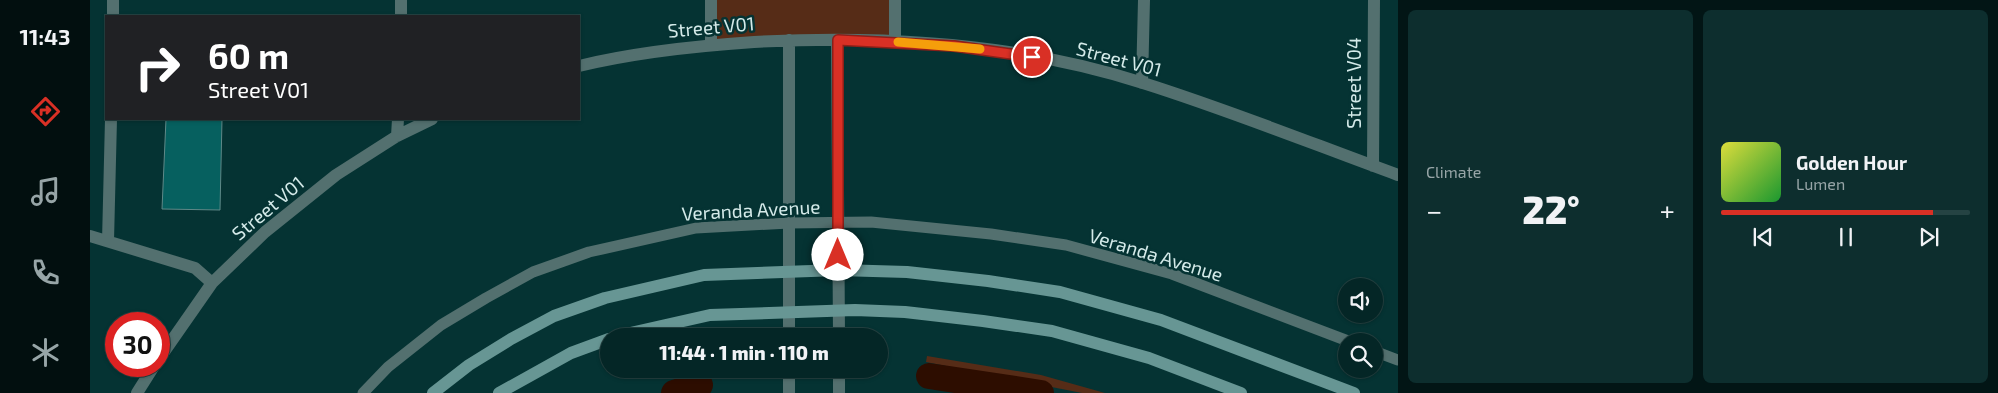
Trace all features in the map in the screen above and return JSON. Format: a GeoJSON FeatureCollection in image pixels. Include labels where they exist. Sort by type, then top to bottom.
{"type":"FeatureCollection","features":[{"type":"Feature","properties":{"kind":"street"},"geometry":{"type":"LineString","coordinates":[[113,0],[113,15]]}},
{"type":"Feature","properties":{"kind":"street"},"geometry":{"type":"LineString","coordinates":[[401,0],[401,15]]}},
{"type":"Feature","properties":{"kind":"street"},"geometry":{"type":"LineString","coordinates":[[711,0],[711,45]]}},
{"type":"Feature","properties":{"kind":"street"},"geometry":{"type":"LineString","coordinates":[[895,0],[895,42]]}},
{"type":"Feature","properties":{"kind":"street"},"geometry":{"type":"LineString","coordinates":[[1142,82],[1144,0]]}},
{"type":"Feature","properties":{"kind":"street","name":"Street V04"},"geometry":{"type":"LineString","coordinates":[[1373,166],[1374,0]]}},
{"type":"Feature","properties":{"kind":"street"},"geometry":{"type":"LineString","coordinates":[[789,40],[789,328]]}},
{"type":"Feature","properties":{"kind":"street","name":"Street V01"},"geometry":{"type":"LineString","coordinates":[[580,66],[656,50],[789,40],[895,42],[1014,53],[1089,68],[1142,82],[1398,175]]}},
{"type":"Feature","properties":{"kind":"street"},"geometry":{"type":"LineString","coordinates":[[838,40],[839,328]]}},
{"type":"Feature","properties":{"kind":"street"},"geometry":{"type":"LineString","coordinates":[[108,241],[110,120]]}},
{"type":"Feature","properties":{"kind":"street"},"geometry":{"type":"LineString","coordinates":[[397,136],[398,120]]}},
{"type":"Feature","properties":{"kind":"street","name":"Street V01"},"geometry":{"type":"LineString","coordinates":[[170,343],[212,283],[264,232],[336,175],[397,136],[430,120]]}},
{"type":"Feature","properties":{"kind":"street"},"geometry":{"type":"LineString","coordinates":[[90,236],[196,268],[212,283]]}},
{"type":"Feature","properties":{"kind":"street"},"geometry":{"type":"LineString","coordinates":[[434,393],[469,365],[510,339],[554,316],[605,298],[704,275],[838,270],[916,273],[1060,292],[1161,320],[1354,393]]}},
{"type":"Feature","properties":{"kind":"street"},"geometry":{"type":"LineString","coordinates":[[652,328],[710,315],[839,310],[905,312],[1052,331],[1149,358],[1242,393]]}},
{"type":"Feature","properties":{"kind":"street"},"geometry":{"type":"LineString","coordinates":[[499,393],[571,353],[600,342]]}},
{"type":"Feature","properties":{"kind":"street"},"geometry":{"type":"LineString","coordinates":[[137,393],[147,377]]}},
{"type":"Feature","properties":{"kind":"street"},"geometry":{"type":"LineString","coordinates":[[789,378],[789,393]]}},
{"type":"Feature","properties":{"kind":"street"},"geometry":{"type":"LineString","coordinates":[[839,378],[839,393]]}},
{"type":"Feature","properties":{"kind":"lane","name":"Veranda Avenue"},"geometry":{"type":"LineString","coordinates":[[363,393],[388,367],[441,325],[534,272],[589,252],[696,228],[789,223],[908,224],[1066,245],[1172,274],[1338,337]]}},
{"type":"Feature","properties":{"kind":"lane"},"geometry":{"type":"LineString","coordinates":[[1383,354],[1398,360]]}},
{"type":"Feature","properties":{"kind":"shaded area"},"geometry":{"type":"Polygon","coordinates":[[[711,0],[895,0],[895,42],[711,45],[711,0]]]}},
{"type":"Feature","properties":{"kind":"shaded area"},"geometry":{"type":"Polygon","coordinates":[[[927,356],[1041,375],[1105,393],[1082,393],[926,362],[927,356]]]}},
{"type":"Feature","properties":{"kind":"building"},"geometry":{"type":"Polygon","coordinates":[[[166,120],[222,120],[220,210],[162,209],[166,120]]]}},
{"type":"Feature","properties":{"kind":"waterway"},"geometry":{"type":"LineString","coordinates":[[929,376],[1041,393]]}},
{"type":"Feature","properties":{"kind":"waterway"},"geometry":{"type":"LineString","coordinates":[[674,393],[700,385]]}},
{"type":"Feature","properties":{"kind":"slow traffic"},"geometry":{"type":"LineString","coordinates":[[898,42],[980,49]]}},
{"type":"Feature","properties":{"kind":"route"},"geometry":{"type":"LineString","coordinates":[[838,255],[838,40],[954,46],[1032,57]]}}]}
